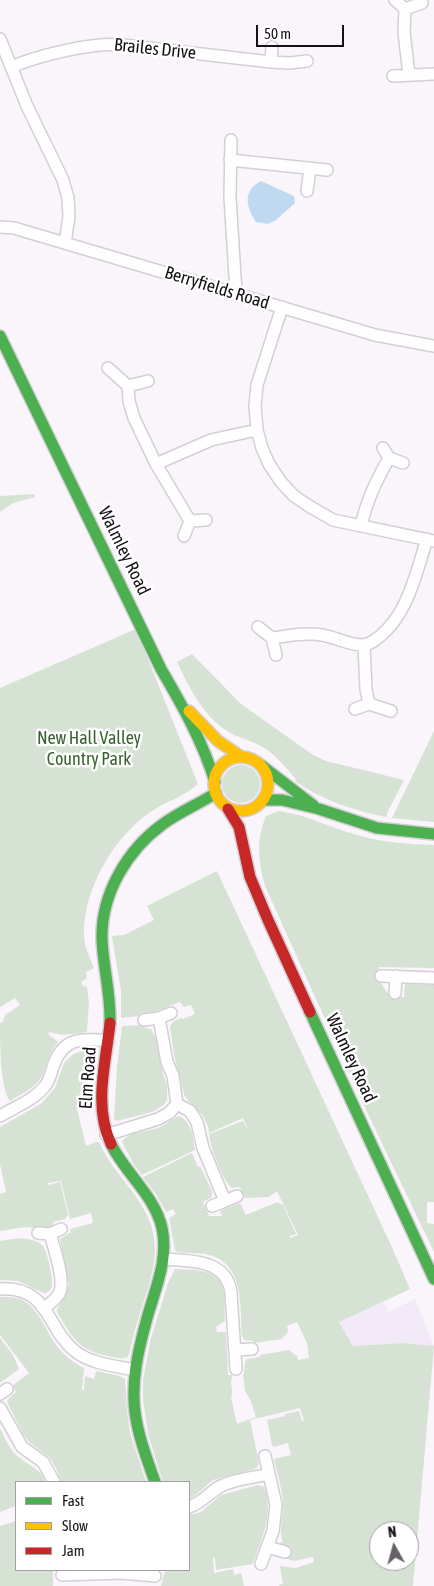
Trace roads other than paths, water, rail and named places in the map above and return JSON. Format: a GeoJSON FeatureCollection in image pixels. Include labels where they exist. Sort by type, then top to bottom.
{"type":"FeatureCollection","features":[{"type":"Feature","properties":{"kind":"main road","name":"Walmley Road"},"geometry":{"type":"LineString","coordinates":[[0,336],[161,669],[184,706],[210,765],[215,787]]}},
{"type":"Feature","properties":{"kind":"main road"},"geometry":{"type":"LineString","coordinates":[[184,706],[218,741],[240,756]]}},
{"type":"Feature","properties":{"kind":"main road"},"geometry":{"type":"LineString","coordinates":[[260,764],[267,777],[267,794],[260,803],[250,810],[235,811],[228,809],[219,800],[215,787],[218,770],[230,758],[240,756],[250,757],[260,764],[319,810]]}},
{"type":"Feature","properties":{"kind":"main road","name":"Elm Road"},"geometry":{"type":"LineString","coordinates":[[155,1481],[142,1443],[135,1412],[134,1392],[136,1370],[147,1319],[160,1280],[164,1259],[164,1242],[161,1224],[145,1194],[117,1157],[106,1135],[101,1105],[110,1024],[110,991],[102,938],[104,916],[109,895],[126,863],[141,843],[162,824],[215,787]]}},
{"type":"Feature","properties":{"kind":"main road"},"geometry":{"type":"LineString","coordinates":[[260,803],[282,800],[377,828],[434,834]]}},
{"type":"Feature","properties":{"kind":"main road","name":"Walmley Road"},"geometry":{"type":"LineString","coordinates":[[244,850],[251,824],[260,803]]}},
{"type":"Feature","properties":{"kind":"main road","name":"Walmley Road"},"geometry":{"type":"LineString","coordinates":[[228,809],[239,828],[250,877],[268,920],[434,1279]]}},
{"type":"Feature","properties":{"kind":"street"},"geometry":{"type":"LineString","coordinates":[[395,0],[405,9]]}},
{"type":"Feature","properties":{"kind":"street"},"geometry":{"type":"LineString","coordinates":[[405,9],[422,3]]}},
{"type":"Feature","properties":{"kind":"street"},"geometry":{"type":"LineString","coordinates":[[405,9],[404,32],[409,75]]}},
{"type":"Feature","properties":{"kind":"street"},"geometry":{"type":"LineString","coordinates":[[0,39],[27,106],[63,180],[68,198],[69,216],[65,243]]}},
{"type":"Feature","properties":{"kind":"street","name":"Brailes Drive"},"geometry":{"type":"LineString","coordinates":[[11,67],[30,59],[103,44],[123,44],[290,64],[307,61]]}},
{"type":"Feature","properties":{"kind":"street"},"geometry":{"type":"LineString","coordinates":[[271,62],[272,47]]}},
{"type":"Feature","properties":{"kind":"street"},"geometry":{"type":"LineString","coordinates":[[393,76],[434,74]]}},
{"type":"Feature","properties":{"kind":"street"},"geometry":{"type":"LineString","coordinates":[[231,140],[231,213],[236,293]]}},
{"type":"Feature","properties":{"kind":"street"},"geometry":{"type":"LineString","coordinates":[[230,160],[327,170]]}},
{"type":"Feature","properties":{"kind":"street"},"geometry":{"type":"LineString","coordinates":[[307,191],[310,169]]}},
{"type":"Feature","properties":{"kind":"street","name":"Berryfields Road"},"geometry":{"type":"LineString","coordinates":[[0,227],[14,228],[375,335],[434,346]]}},
{"type":"Feature","properties":{"kind":"street"},"geometry":{"type":"LineString","coordinates":[[272,638],[309,633],[364,646],[378,639],[397,618],[431,540],[333,520],[294,496],[268,464],[257,430],[255,406],[257,385],[282,307]]}},
{"type":"Feature","properties":{"kind":"street"},"geometry":{"type":"LineString","coordinates":[[108,368],[128,386],[129,401],[134,418],[156,464],[190,522]]}},
{"type":"Feature","properties":{"kind":"street"},"geometry":{"type":"LineString","coordinates":[[128,386],[148,381]]}},
{"type":"Feature","properties":{"kind":"street"},"geometry":{"type":"LineString","coordinates":[[156,464],[211,440],[257,430]]}},
{"type":"Feature","properties":{"kind":"street"},"geometry":{"type":"LineString","coordinates":[[361,526],[367,502],[386,453],[403,463]]}},
{"type":"Feature","properties":{"kind":"street"},"geometry":{"type":"LineString","coordinates":[[190,522],[206,520]]}},
{"type":"Feature","properties":{"kind":"street"},"geometry":{"type":"LineString","coordinates":[[184,536],[190,522]]}},
{"type":"Feature","properties":{"kind":"street"},"geometry":{"type":"LineString","coordinates":[[258,627],[272,638],[276,655]]}},
{"type":"Feature","properties":{"kind":"street"},"geometry":{"type":"LineString","coordinates":[[364,646],[366,689],[369,704]]}},
{"type":"Feature","properties":{"kind":"street"},"geometry":{"type":"LineString","coordinates":[[355,709],[369,704],[392,711]]}},
{"type":"Feature","properties":{"kind":"street"},"geometry":{"type":"LineString","coordinates":[[381,976],[434,978]]}},
{"type":"Feature","properties":{"kind":"street"},"geometry":{"type":"LineString","coordinates":[[395,993],[396,976]]}},
{"type":"Feature","properties":{"kind":"street"},"geometry":{"type":"LineString","coordinates":[[144,1020],[171,1014]]}},
{"type":"Feature","properties":{"kind":"street"},"geometry":{"type":"LineString","coordinates":[[106,1135],[158,1119],[169,1113],[177,1104],[175,1083],[167,1062],[159,1018]]}},
{"type":"Feature","properties":{"kind":"street"},"geometry":{"type":"LineString","coordinates":[[2,1111],[34,1096],[47,1084],[58,1054],[71,1042],[81,1039],[108,1041]]}},
{"type":"Feature","properties":{"kind":"street"},"geometry":{"type":"LineString","coordinates":[[177,1104],[190,1112],[197,1122],[204,1148],[225,1201]]}},
{"type":"Feature","properties":{"kind":"street"},"geometry":{"type":"LineString","coordinates":[[212,1206],[237,1196]]}},
{"type":"Feature","properties":{"kind":"street"},"geometry":{"type":"LineString","coordinates":[[38,1234],[50,1234],[61,1229]]}},
{"type":"Feature","properties":{"kind":"street"},"geometry":{"type":"LineString","coordinates":[[45,1308],[59,1294],[61,1284],[50,1234]]}},
{"type":"Feature","properties":{"kind":"street"},"geometry":{"type":"LineString","coordinates":[[164,1259],[203,1263],[213,1266],[226,1277],[232,1293],[236,1369]]}},
{"type":"Feature","properties":{"kind":"street"},"geometry":{"type":"LineString","coordinates":[[0,1289],[11,1288],[36,1299],[45,1308],[69,1346],[78,1354],[108,1364],[136,1370]]}},
{"type":"Feature","properties":{"kind":"street"},"geometry":{"type":"LineString","coordinates":[[236,1350],[252,1349]]}},
{"type":"Feature","properties":{"kind":"street"},"geometry":{"type":"LineString","coordinates":[[0,1408],[22,1447],[43,1462],[53,1481]]}},
{"type":"Feature","properties":{"kind":"street"},"geometry":{"type":"LineString","coordinates":[[261,1564],[276,1517],[276,1505],[265,1456]]}},
{"type":"Feature","properties":{"kind":"street"},"geometry":{"type":"LineString","coordinates":[[190,1507],[197,1504],[218,1487],[269,1474]]}},
{"type":"Feature","properties":{"kind":"street"},"geometry":{"type":"LineString","coordinates":[[268,1547],[286,1552]]}},
{"type":"Feature","properties":{"kind":"street"},"geometry":{"type":"LineString","coordinates":[[61,1577],[121,1573],[155,1577]]}},
{"type":"Feature","properties":{"kind":"water"},"geometry":{"type":"Polygon","coordinates":[[[261,181],[294,196],[295,203],[276,220],[268,224],[256,222],[248,205],[248,194],[261,181]]]}},
{"type":"Feature","properties":{"kind":"park label","name":"New Hall Valley Country Park"},"geometry":{"type":"Point","coordinates":[89,748]}}]}
